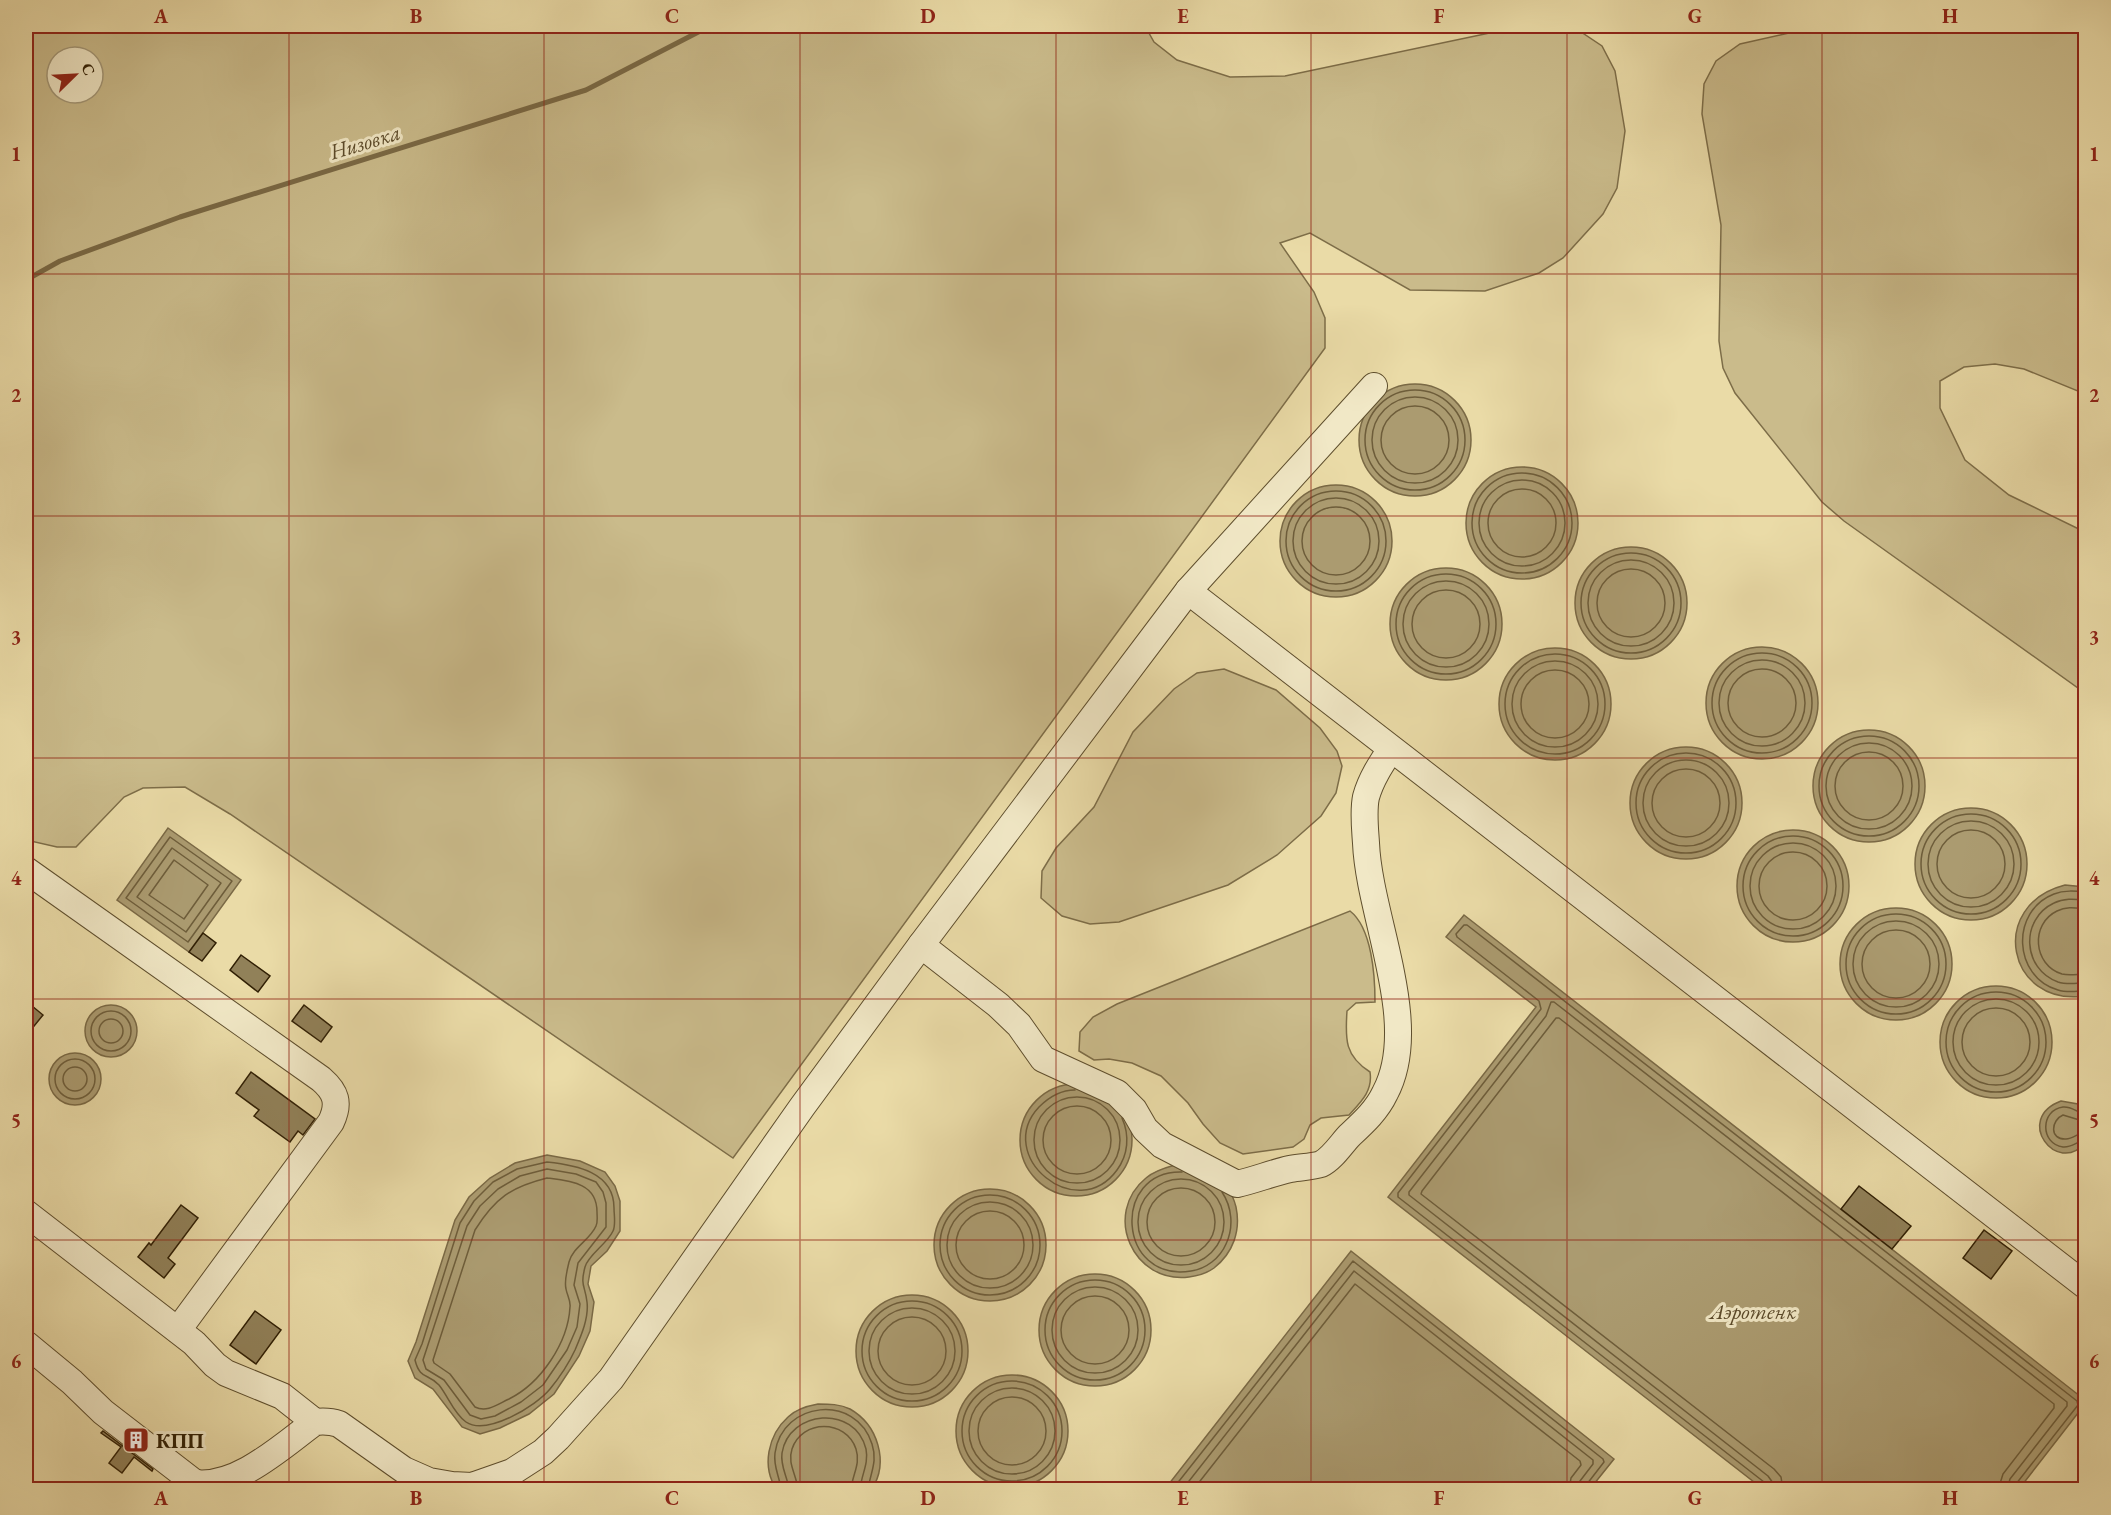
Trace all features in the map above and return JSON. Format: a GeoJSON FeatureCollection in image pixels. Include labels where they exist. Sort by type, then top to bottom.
{"type":"FeatureCollection","features":[{"type":"Feature","properties":{"kind":"lane"},"geometry":{"type":"LineString","coordinates":[[26,1344],[72,1382],[102,1412],[196,1486],[236,1476],[315,1422],[331,1421],[339,1424],[404,1470],[429,1481],[452,1485],[472,1486],[492,1480],[512,1472],[543,1452],[611,1379],[802,1107],[1188,591],[1374,386]]}},
{"type":"Feature","properties":{"kind":"lane"},"geometry":{"type":"LineString","coordinates":[[1188,591],[2085,1286]]}},
{"type":"Feature","properties":{"kind":"lane"},"geometry":{"type":"LineString","coordinates":[[921,945],[998,1005],[1019,1025],[1043,1059],[1117,1093],[1134,1110],[1145,1129],[1162,1145],[1237,1185],[1287,1170],[1323,1163],[1368,1119],[1385,1093],[1395,1068],[1397,1044],[1394,991],[1372,890],[1366,855],[1365,822],[1366,798],[1375,774],[1391,749]]}},
{"type":"Feature","properties":{"kind":"lane"},"geometry":{"type":"LineString","coordinates":[[26,870],[321,1079],[334,1092],[338,1101],[332,1122],[178,1330]]}},
{"type":"Feature","properties":{"kind":"lane"},"geometry":{"type":"LineString","coordinates":[[26,1212],[178,1330],[201,1349],[215,1365],[226,1372],[271,1389],[315,1422]]}},
{"type":"Feature","properties":{"kind":"shaded area"},"geometry":{"type":"Polygon","coordinates":[[[26,26],[1145,26],[1154,42],[1177,60],[1230,77],[1285,76],[1518,27],[1555,26],[1578,30],[1602,46],[1615,71],[1625,131],[1617,188],[1603,214],[1563,258],[1539,273],[1485,291],[1410,290],[1310,233],[1280,243],[1314,292],[1325,318],[1325,348],[733,1158],[230,814],[185,787],[143,788],[124,797],[76,847],[57,847],[26,840],[26,26]]]}},
{"type":"Feature","properties":{"kind":"shaded area"},"geometry":{"type":"Polygon","coordinates":[[[1799,26],[2085,26],[2085,394],[2024,369],[1995,364],[1964,367],[1940,381],[1940,408],[1965,460],[2009,495],[2085,532],[2085,693],[1844,521],[1822,502],[1735,393],[1723,368],[1719,341],[1721,225],[1702,114],[1704,84],[1716,61],[1740,44],[1793,32],[1799,26]]]}},
{"type":"Feature","properties":{"kind":"shaded area"},"geometry":{"type":"Polygon","coordinates":[[[1224,669],[1276,690],[1320,728],[1337,751],[1342,766],[1336,793],[1321,816],[1277,855],[1228,885],[1119,922],[1090,924],[1062,916],[1041,898],[1042,871],[1056,848],[1094,807],[1133,732],[1174,689],[1197,673],[1224,669]]]}},
{"type":"Feature","properties":{"kind":"shaded area"},"geometry":{"type":"Polygon","coordinates":[[[1350,911],[1368,940],[1373,966],[1375,1002],[1356,1003],[1347,1011],[1346,1031],[1351,1053],[1370,1072],[1370,1085],[1365,1096],[1349,1115],[1321,1118],[1310,1125],[1304,1139],[1293,1147],[1243,1154],[1220,1143],[1188,1103],[1161,1076],[1132,1063],[1109,1059],[1094,1060],[1079,1051],[1080,1032],[1093,1017],[1117,1004],[1350,911]]]}},
{"type":"Feature","properties":{"kind":"water"},"geometry":{"type":"Polygon","coordinates":[[[1415,384],[1437,388],[1455,400],[1467,418],[1471,440],[1467,462],[1455,480],[1437,492],[1415,496],[1393,492],[1375,480],[1363,462],[1359,440],[1363,418],[1375,400],[1393,388],[1415,384]]]}},
{"type":"Feature","properties":{"kind":"water"},"geometry":{"type":"Polygon","coordinates":[[[1522,467],[1544,471],[1562,483],[1574,501],[1578,523],[1574,545],[1562,563],[1544,575],[1522,579],[1500,575],[1482,563],[1470,545],[1466,523],[1470,501],[1482,483],[1500,471],[1522,467]]]}},
{"type":"Feature","properties":{"kind":"water"},"geometry":{"type":"Polygon","coordinates":[[[1336,485],[1358,489],[1376,501],[1388,519],[1392,541],[1388,563],[1376,581],[1358,593],[1336,597],[1314,593],[1296,581],[1284,563],[1280,541],[1284,519],[1296,501],[1314,489],[1336,485]]]}},
{"type":"Feature","properties":{"kind":"water"},"geometry":{"type":"Polygon","coordinates":[[[1631,547],[1653,551],[1671,563],[1683,581],[1687,603],[1683,625],[1671,643],[1653,655],[1631,659],[1609,655],[1591,643],[1579,625],[1575,603],[1579,581],[1591,563],[1609,551],[1631,547]]]}},
{"type":"Feature","properties":{"kind":"water"},"geometry":{"type":"Polygon","coordinates":[[[1446,568],[1468,572],[1486,584],[1498,602],[1502,624],[1498,646],[1486,664],[1468,676],[1446,680],[1424,676],[1406,664],[1394,646],[1390,624],[1394,602],[1406,584],[1424,572],[1446,568]]]}},
{"type":"Feature","properties":{"kind":"water"},"geometry":{"type":"Polygon","coordinates":[[[1762,647],[1784,651],[1802,663],[1814,681],[1818,703],[1814,725],[1802,743],[1784,755],[1762,759],[1740,755],[1722,743],[1710,725],[1706,703],[1710,681],[1722,663],[1740,651],[1762,647]]]}},
{"type":"Feature","properties":{"kind":"water"},"geometry":{"type":"Polygon","coordinates":[[[1555,648],[1577,652],[1595,664],[1607,682],[1611,704],[1607,726],[1595,744],[1577,756],[1555,760],[1533,756],[1515,744],[1503,726],[1499,704],[1503,682],[1515,664],[1533,652],[1555,648]]]}},
{"type":"Feature","properties":{"kind":"water"},"geometry":{"type":"Polygon","coordinates":[[[1869,730],[1891,734],[1909,746],[1921,764],[1925,786],[1921,808],[1909,826],[1891,838],[1869,842],[1847,838],[1829,826],[1817,808],[1813,786],[1817,764],[1829,746],[1847,734],[1869,730]]]}},
{"type":"Feature","properties":{"kind":"water"},"geometry":{"type":"Polygon","coordinates":[[[1686,747],[1708,751],[1726,763],[1738,781],[1742,803],[1738,825],[1726,843],[1708,855],[1686,859],[1664,855],[1646,843],[1634,825],[1630,803],[1634,781],[1646,763],[1664,751],[1686,747]]]}},
{"type":"Feature","properties":{"kind":"water"},"geometry":{"type":"Polygon","coordinates":[[[1971,808],[1993,812],[2011,824],[2023,842],[2027,864],[2023,886],[2011,904],[1993,916],[1971,920],[1949,916],[1931,904],[1919,886],[1915,864],[1919,842],[1931,824],[1949,812],[1971,808]]]}},
{"type":"Feature","properties":{"kind":"water"},"geometry":{"type":"Polygon","coordinates":[[[168,828],[241,880],[189,952],[117,900],[168,828]]]}},
{"type":"Feature","properties":{"kind":"water"},"geometry":{"type":"Polygon","coordinates":[[[1793,830],[1815,834],[1833,846],[1845,864],[1849,886],[1845,908],[1833,926],[1815,938],[1793,942],[1771,938],[1753,926],[1741,908],[1737,886],[1741,864],[1753,846],[1771,834],[1793,830]]]}},
{"type":"Feature","properties":{"kind":"water"},"geometry":{"type":"Polygon","coordinates":[[[2065,885],[2085,887],[2085,996],[2059,995],[2038,986],[2024,971],[2016,952],[2016,932],[2024,912],[2040,896],[2065,885]]]}},
{"type":"Feature","properties":{"kind":"water"},"geometry":{"type":"Polygon","coordinates":[[[1896,908],[1918,912],[1936,924],[1948,942],[1952,964],[1948,986],[1936,1004],[1918,1016],[1896,1020],[1874,1016],[1856,1004],[1844,986],[1840,964],[1844,942],[1856,924],[1874,912],[1896,908]]]}},
{"type":"Feature","properties":{"kind":"water","name":"Аэротенк"},"geometry":{"type":"Polygon","coordinates":[[[1464,915],[2085,1400],[2085,1404],[2019,1489],[1763,1489],[1388,1197],[1536,1007],[1446,937],[1464,915]]]}},
{"type":"Feature","properties":{"kind":"water"},"geometry":{"type":"Polygon","coordinates":[[[1996,986],[2018,990],[2036,1002],[2048,1020],[2052,1042],[2048,1064],[2036,1082],[2018,1094],[1996,1098],[1974,1094],[1956,1082],[1944,1064],[1940,1042],[1944,1020],[1956,1002],[1974,990],[1996,986]]]}},
{"type":"Feature","properties":{"kind":"water"},"geometry":{"type":"Polygon","coordinates":[[[111,1005],[121,1007],[129,1013],[135,1021],[137,1031],[135,1041],[129,1049],[121,1055],[111,1057],[101,1055],[93,1049],[87,1041],[85,1031],[87,1021],[93,1013],[101,1007],[111,1005]]]}},
{"type":"Feature","properties":{"kind":"water"},"geometry":{"type":"Polygon","coordinates":[[[75,1053],[89,1057],[97,1065],[101,1079],[97,1093],[89,1101],[75,1105],[61,1101],[53,1093],[49,1079],[53,1065],[61,1057],[75,1053]]]}},
{"type":"Feature","properties":{"kind":"water"},"geometry":{"type":"Polygon","coordinates":[[[1076,1084],[1097,1088],[1115,1101],[1128,1119],[1132,1140],[1128,1161],[1115,1179],[1097,1192],[1076,1196],[1055,1192],[1037,1179],[1024,1161],[1020,1140],[1024,1119],[1037,1101],[1055,1088],[1076,1084]]]}},
{"type":"Feature","properties":{"kind":"water"},"geometry":{"type":"Polygon","coordinates":[[[2061,1101],[2078,1104],[2085,1111],[2085,1143],[2074,1151],[2063,1153],[2052,1149],[2044,1141],[2040,1131],[2041,1120],[2047,1109],[2061,1101]]]}},
{"type":"Feature","properties":{"kind":"water"},"geometry":{"type":"Polygon","coordinates":[[[547,1155],[580,1161],[605,1172],[615,1186],[620,1201],[620,1231],[607,1251],[591,1266],[588,1284],[594,1302],[590,1331],[579,1356],[554,1394],[529,1414],[500,1428],[480,1434],[462,1427],[433,1389],[415,1378],[408,1361],[455,1220],[469,1197],[490,1178],[515,1163],[547,1155]]]}},
{"type":"Feature","properties":{"kind":"water"},"geometry":{"type":"Polygon","coordinates":[[[1175,1165],[1224,1188],[1231,1194],[1236,1207],[1236,1233],[1226,1256],[1211,1270],[1189,1277],[1169,1276],[1152,1270],[1139,1258],[1130,1244],[1126,1227],[1126,1210],[1133,1193],[1149,1176],[1175,1165]]]}},
{"type":"Feature","properties":{"kind":"water"},"geometry":{"type":"Polygon","coordinates":[[[990,1189],[1012,1193],[1030,1205],[1042,1223],[1046,1245],[1042,1267],[1030,1285],[1012,1297],[990,1301],[968,1297],[950,1285],[938,1267],[934,1245],[938,1223],[950,1205],[968,1193],[990,1189]]]}},
{"type":"Feature","properties":{"kind":"water"},"geometry":{"type":"Polygon","coordinates":[[[1351,1251],[1614,1459],[1590,1489],[1165,1489],[1351,1251]]]}},
{"type":"Feature","properties":{"kind":"water"},"geometry":{"type":"Polygon","coordinates":[[[1095,1274],[1117,1278],[1135,1290],[1147,1308],[1151,1330],[1147,1352],[1135,1370],[1117,1382],[1095,1386],[1073,1382],[1055,1370],[1043,1352],[1039,1330],[1043,1308],[1055,1290],[1073,1278],[1095,1274]]]}},
{"type":"Feature","properties":{"kind":"water"},"geometry":{"type":"Polygon","coordinates":[[[912,1295],[934,1299],[952,1311],[964,1329],[968,1351],[964,1373],[952,1391],[934,1403],[912,1407],[890,1403],[872,1391],[860,1373],[856,1351],[860,1329],[872,1311],[890,1299],[912,1295]]]}},
{"type":"Feature","properties":{"kind":"water"},"geometry":{"type":"Polygon","coordinates":[[[1012,1375],[1034,1379],[1052,1391],[1064,1409],[1068,1431],[1064,1453],[1052,1471],[1034,1483],[1012,1487],[990,1483],[972,1471],[960,1453],[956,1431],[960,1409],[972,1391],[990,1379],[1012,1375]]]}},
{"type":"Feature","properties":{"kind":"water"},"geometry":{"type":"Polygon","coordinates":[[[818,1404],[846,1407],[868,1424],[874,1434],[880,1456],[880,1467],[872,1489],[777,1490],[772,1481],[768,1462],[776,1433],[781,1424],[795,1412],[818,1404]]]}},
{"type":"Feature","properties":{"kind":"building"},"geometry":{"type":"Polygon","coordinates":[[[203,933],[216,943],[202,961],[189,952],[203,933]]]}},
{"type":"Feature","properties":{"kind":"building"},"geometry":{"type":"Polygon","coordinates":[[[241,955],[270,976],[258,992],[230,970],[241,955]]]}},
{"type":"Feature","properties":{"kind":"building"},"geometry":{"type":"Polygon","coordinates":[[[26,1001],[43,1015],[26,1036],[26,1001]]]}},
{"type":"Feature","properties":{"kind":"building"},"geometry":{"type":"Polygon","coordinates":[[[304,1005],[332,1027],[321,1042],[292,1021],[304,1005]]]}},
{"type":"Feature","properties":{"kind":"building"},"geometry":{"type":"Polygon","coordinates":[[[251,1072],[315,1119],[303,1135],[298,1131],[290,1142],[254,1116],[259,1110],[236,1093],[251,1072]]]}},
{"type":"Feature","properties":{"kind":"building"},"geometry":{"type":"Polygon","coordinates":[[[1859,1186],[1911,1226],[1892,1249],[1841,1209],[1859,1186]]]}},
{"type":"Feature","properties":{"kind":"building"},"geometry":{"type":"Polygon","coordinates":[[[181,1205],[198,1218],[168,1258],[175,1264],[164,1278],[138,1257],[149,1243],[151,1245],[181,1205]]]}},
{"type":"Feature","properties":{"kind":"building"},"geometry":{"type":"Polygon","coordinates":[[[1984,1230],[2012,1251],[1991,1279],[1963,1258],[1984,1230]]]}},
{"type":"Feature","properties":{"kind":"building"},"geometry":{"type":"Polygon","coordinates":[[[255,1311],[281,1330],[256,1364],[230,1345],[255,1311]]]}},
{"type":"Feature","properties":{"kind":"building"},"geometry":{"type":"Polygon","coordinates":[[[103,1431],[153,1469],[152,1471],[134,1457],[122,1473],[109,1463],[121,1447],[101,1433],[103,1431]]]}},
{"type":"Feature","properties":{"kind":"waterway","name":"Низовка"},"geometry":{"type":"LineString","coordinates":[[26,280],[60,261],[180,217],[586,90],[710,26]]}},
{"type":"Feature","properties":{"kind":"place","name":"КПП"},"geometry":{"type":"Point","coordinates":[136,1440]}}]}
